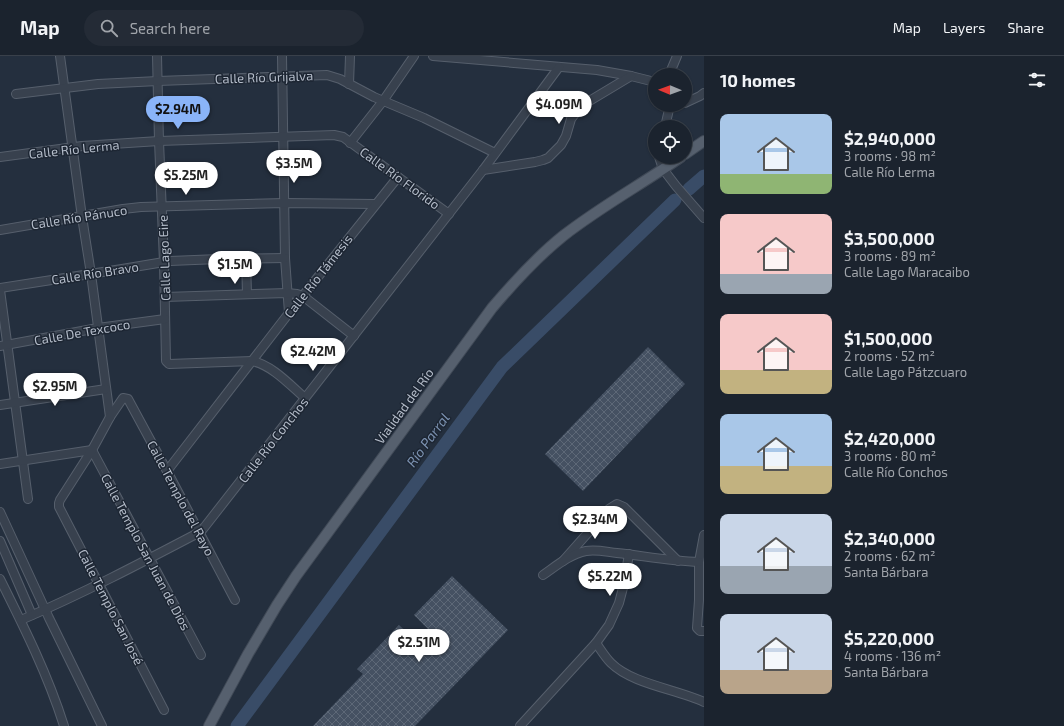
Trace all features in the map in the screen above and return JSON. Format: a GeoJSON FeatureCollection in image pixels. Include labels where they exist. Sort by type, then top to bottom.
{"type":"FeatureCollection","features":[{"type":"Feature","properties":{"kind":"main road"},"geometry":{"type":"LineString","coordinates":[[692,149],[704,141]]}},
{"type":"Feature","properties":{"kind":"main road","name":"Vialidad del Río"},"geometry":{"type":"LineString","coordinates":[[209,726],[248,654],[277,605],[310,557],[492,308],[524,271],[564,236],[587,219],[670,164]]}},
{"type":"Feature","properties":{"kind":"street"},"geometry":{"type":"LineString","coordinates":[[0,464],[92,450],[110,417],[60,56]]}},
{"type":"Feature","properties":{"kind":"street","name":"Calle Lago Eire"},"geometry":{"type":"LineString","coordinates":[[157,56],[166,363],[252,361]]}},
{"type":"Feature","properties":{"kind":"street"},"geometry":{"type":"LineString","coordinates":[[282,56],[286,258],[289,313]]}},
{"type":"Feature","properties":{"kind":"street"},"geometry":{"type":"LineString","coordinates":[[349,84],[350,56]]}},
{"type":"Feature","properties":{"kind":"street"},"geometry":{"type":"LineString","coordinates":[[350,143],[383,101],[414,56]]}},
{"type":"Feature","properties":{"kind":"street"},"geometry":{"type":"LineString","coordinates":[[433,56],[597,70],[648,80]]}},
{"type":"Feature","properties":{"kind":"street"},"geometry":{"type":"LineString","coordinates":[[672,68],[677,56]]}},
{"type":"Feature","properties":{"kind":"street","name":"Calle Río Conchos"},"geometry":{"type":"LineString","coordinates":[[21,620],[74,597],[200,532],[203,529],[483,170],[559,67]]}},
{"type":"Feature","properties":{"kind":"street","name":"Calle Río Grijalva"},"geometry":{"type":"LineString","coordinates":[[16,94],[98,84],[158,80],[327,75],[335,77],[383,101],[424,118],[495,153]]}},
{"type":"Feature","properties":{"kind":"street"},"geometry":{"type":"LineString","coordinates":[[483,170],[536,162],[548,158],[561,145],[566,136],[571,119],[581,106],[631,76]]}},
{"type":"Feature","properties":{"kind":"street"},"geometry":{"type":"LineString","coordinates":[[692,100],[704,93]]}},
{"type":"Feature","properties":{"kind":"street","name":"Calle Río Lerma"},"geometry":{"type":"LineString","coordinates":[[0,157],[72,147],[159,141],[283,136],[334,134],[343,137],[350,143]]}},
{"type":"Feature","properties":{"kind":"street","name":"Calle Río Florido"},"geometry":{"type":"LineString","coordinates":[[350,143],[449,214]]}},
{"type":"Feature","properties":{"kind":"street"},"geometry":{"type":"LineString","coordinates":[[661,164],[663,169],[676,186],[704,218]]}},
{"type":"Feature","properties":{"kind":"street","name":"Calle Río Támesis"},"geometry":{"type":"LineString","coordinates":[[167,471],[289,313],[398,177]]}},
{"type":"Feature","properties":{"kind":"street","name":"Calle Río Pánuco"},"geometry":{"type":"LineString","coordinates":[[0,230],[123,209],[162,206],[285,203],[375,204]]}},
{"type":"Feature","properties":{"kind":"street","name":"Calle Río Bravo"},"geometry":{"type":"LineString","coordinates":[[0,289],[177,260],[286,258]]}},
{"type":"Feature","properties":{"kind":"street"},"geometry":{"type":"LineString","coordinates":[[246,259],[247,294]]}},
{"type":"Feature","properties":{"kind":"street"},"geometry":{"type":"LineString","coordinates":[[0,289],[4,345],[15,402],[24,460],[28,499]]}},
{"type":"Feature","properties":{"kind":"street"},"geometry":{"type":"LineString","coordinates":[[165,297],[287,293],[297,294],[303,296],[354,336]]}},
{"type":"Feature","properties":{"kind":"street","name":"Calle De Texcoco"},"geometry":{"type":"LineString","coordinates":[[4,345],[98,328],[165,319]]}},
{"type":"Feature","properties":{"kind":"street"},"geometry":{"type":"LineString","coordinates":[[252,361],[265,365],[305,398]]}},
{"type":"Feature","properties":{"kind":"street"},"geometry":{"type":"LineString","coordinates":[[0,405],[106,389]]}},
{"type":"Feature","properties":{"kind":"street","name":"Calle Templo del Rayo"},"geometry":{"type":"LineString","coordinates":[[110,417],[122,399],[128,399],[236,600]]}},
{"type":"Feature","properties":{"kind":"street","name":"Calle Templo San José"},"geometry":{"type":"LineString","coordinates":[[92,450],[59,503],[60,510],[164,710]]}},
{"type":"Feature","properties":{"kind":"street","name":"Calle Templo San Juan de Dios"},"geometry":{"type":"LineString","coordinates":[[92,450],[201,655]]}},
{"type":"Feature","properties":{"kind":"street"},"geometry":{"type":"LineString","coordinates":[[563,561],[609,509],[617,504],[624,507],[678,561]]}},
{"type":"Feature","properties":{"kind":"street"},"geometry":{"type":"LineString","coordinates":[[0,512],[45,610],[102,726]]}},
{"type":"Feature","properties":{"kind":"street"},"geometry":{"type":"LineString","coordinates":[[704,535],[703,551],[699,562],[699,600],[701,619],[697,629],[704,631]]}},
{"type":"Feature","properties":{"kind":"street"},"geometry":{"type":"LineString","coordinates":[[0,541],[32,615]]}},
{"type":"Feature","properties":{"kind":"street"},"geometry":{"type":"LineString","coordinates":[[544,575],[563,561],[576,554],[593,550],[678,561],[699,562]]}},
{"type":"Feature","properties":{"kind":"street"},"geometry":{"type":"LineString","coordinates":[[520,726],[596,643],[609,625],[619,603],[629,554]]}},
{"type":"Feature","properties":{"kind":"street"},"geometry":{"type":"LineString","coordinates":[[0,579],[21,620],[56,698],[64,726]]}},
{"type":"Feature","properties":{"kind":"street"},"geometry":{"type":"LineString","coordinates":[[596,643],[611,663],[622,672],[638,680],[704,702]]}},
{"type":"Feature","properties":{"kind":"building"},"geometry":{"type":"Polygon","coordinates":[[[648,347],[685,384],[583,491],[545,454],[648,347]]]}},
{"type":"Feature","properties":{"kind":"building"},"geometry":{"type":"Polygon","coordinates":[[[452,576],[508,630],[415,726],[313,726],[363,674],[357,669],[399,625],[424,648],[433,639],[428,634],[430,631],[414,615],[452,576]]]}},
{"type":"Feature","properties":{"kind":"waterway","name":"Río Parral"},"geometry":{"type":"LineString","coordinates":[[689,189],[704,176]]}},
{"type":"Feature","properties":{"kind":"waterway","name":"Río Parral"},"geometry":{"type":"LineString","coordinates":[[237,726],[502,367],[675,200]]}}]}
